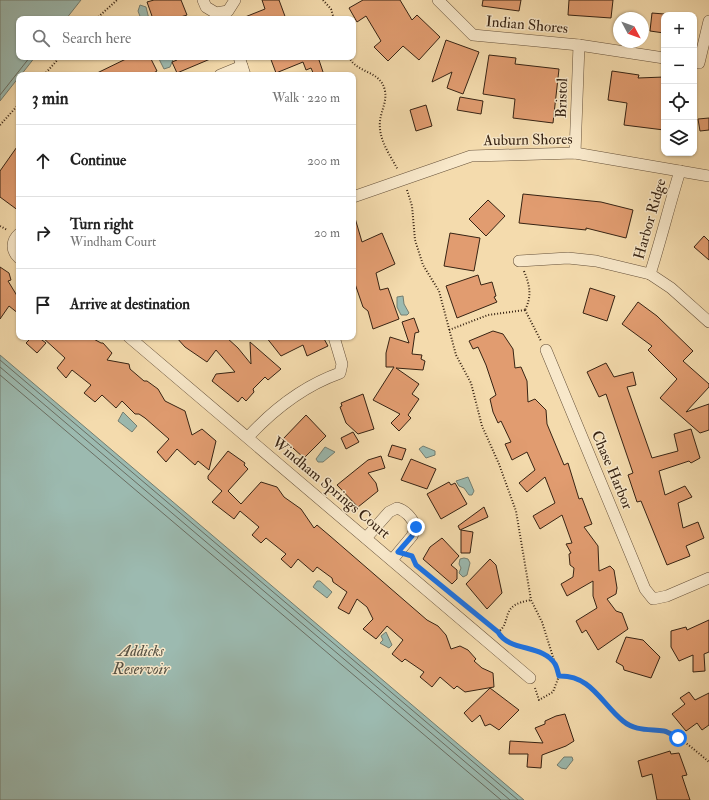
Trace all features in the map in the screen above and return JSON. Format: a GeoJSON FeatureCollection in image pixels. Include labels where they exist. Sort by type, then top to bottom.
{"type":"FeatureCollection","features":[{"type":"Feature","properties":{"kind":"street"},"geometry":{"type":"LineString","coordinates":[[203,0],[210,11],[226,16],[234,0]]}},
{"type":"Feature","properties":{"kind":"street","name":"Indian Shores"},"geometry":{"type":"LineString","coordinates":[[438,0],[473,36],[579,45],[661,58]]}},
{"type":"Feature","properties":{"kind":"street"},"geometry":{"type":"LineString","coordinates":[[697,63],[699,63],[709,21]]}},
{"type":"Feature","properties":{"kind":"street","name":"Bristol"},"geometry":{"type":"LineString","coordinates":[[575,153],[579,45]]}},
{"type":"Feature","properties":{"kind":"street"},"geometry":{"type":"LineString","coordinates":[[227,72],[242,66]]}},
{"type":"Feature","properties":{"kind":"street","name":"Auburn Shores"},"geometry":{"type":"LineString","coordinates":[[356,196],[471,156],[575,153],[709,176]]}},
{"type":"Feature","properties":{"kind":"street","name":"Harbor Ridge"},"geometry":{"type":"LineString","coordinates":[[650,274],[664,231],[680,171]]}},
{"type":"Feature","properties":{"kind":"street"},"geometry":{"type":"LineString","coordinates":[[16,239],[13,247],[16,255]]}},
{"type":"Feature","properties":{"kind":"street"},"geometry":{"type":"LineString","coordinates":[[519,261],[568,258],[596,261],[650,274],[671,288],[709,322]]}},
{"type":"Feature","properties":{"kind":"street","name":"Windham Springs Court"},"geometry":{"type":"LineString","coordinates":[[133,340],[366,538],[395,556],[530,678]]}},
{"type":"Feature","properties":{"kind":"street"},"geometry":{"type":"LineString","coordinates":[[248,437],[265,419],[292,396],[321,379],[340,373],[342,364],[335,340]]}},
{"type":"Feature","properties":{"kind":"street","name":"Chase Harbor"},"geometry":{"type":"LineString","coordinates":[[546,350],[645,589],[653,599],[667,596],[709,578]]}},
{"type":"Feature","properties":{"kind":"street"},"geometry":{"type":"LineString","coordinates":[[366,538],[389,512],[397,508],[403,510],[413,519],[416,527],[412,536],[395,556]]}},
{"type":"Feature","properties":{"kind":"path"},"geometry":{"type":"LineString","coordinates":[[99,16],[117,0]]}},
{"type":"Feature","properties":{"kind":"path"},"geometry":{"type":"LineString","coordinates":[[323,0],[331,9],[333,16]]}},
{"type":"Feature","properties":{"kind":"path"},"geometry":{"type":"LineString","coordinates":[[47,72],[57,60]]}},
{"type":"Feature","properties":{"kind":"path"},"geometry":{"type":"LineString","coordinates":[[350,60],[362,70],[378,77],[385,91],[384,109],[380,120],[380,134],[403,180],[412,206],[415,240],[424,265],[439,290],[456,355],[470,383],[482,426],[499,464],[516,511],[531,600],[542,622],[559,676],[553,692],[539,700],[530,678]]}},
{"type":"Feature","properties":{"kind":"path"},"geometry":{"type":"LineString","coordinates":[[0,125],[16,107]]}},
{"type":"Feature","properties":{"kind":"path"},"geometry":{"type":"LineString","coordinates":[[519,261],[530,291],[530,301],[525,310]]}},
{"type":"Feature","properties":{"kind":"path"},"geometry":{"type":"LineString","coordinates":[[449,330],[488,315],[525,310]]}},
{"type":"Feature","properties":{"kind":"path"},"geometry":{"type":"LineString","coordinates":[[525,310],[546,350]]}},
{"type":"Feature","properties":{"kind":"path"},"geometry":{"type":"LineString","coordinates":[[395,556],[412,556],[416,565],[498,632],[500,637],[513,644],[542,653],[555,664]]}},
{"type":"Feature","properties":{"kind":"path"},"geometry":{"type":"LineString","coordinates":[[498,632],[501,630],[508,613],[517,602],[531,600]]}},
{"type":"Feature","properties":{"kind":"path"},"geometry":{"type":"LineString","coordinates":[[559,676],[574,677],[587,684],[623,721],[637,729],[665,732],[678,738],[709,762]]}},
{"type":"Feature","properties":{"kind":"water"},"geometry":{"type":"Polygon","coordinates":[[[0,0],[81,0],[68,16],[16,16],[16,60],[33,60],[23,72],[16,72],[16,81],[0,101],[0,0]]]}},
{"type":"Feature","properties":{"kind":"water"},"geometry":{"type":"Polygon","coordinates":[[[140,5],[146,7],[148,16],[140,16],[138,11],[140,5]]]}},
{"type":"Feature","properties":{"kind":"water"},"geometry":{"type":"Polygon","coordinates":[[[160,60],[173,60],[170,67],[164,69],[160,60]]]}},
{"type":"Feature","properties":{"kind":"water"},"geometry":{"type":"Polygon","coordinates":[[[403,296],[404,304],[409,313],[407,315],[401,315],[397,307],[397,297],[403,296]]]}},
{"type":"Feature","properties":{"kind":"water","name":"Addicks Reservoir"},"geometry":{"type":"Polygon","coordinates":[[[0,355],[524,800],[0,800],[0,355]]]}},
{"type":"Feature","properties":{"kind":"water"},"geometry":{"type":"Polygon","coordinates":[[[123,412],[137,426],[132,432],[118,421],[123,412]]]}},
{"type":"Feature","properties":{"kind":"water"},"geometry":{"type":"Polygon","coordinates":[[[423,446],[435,451],[435,455],[426,458],[419,449],[423,446]]]}},
{"type":"Feature","properties":{"kind":"water"},"geometry":{"type":"Polygon","coordinates":[[[325,447],[335,452],[323,462],[318,462],[316,459],[325,447]]]}},
{"type":"Feature","properties":{"kind":"water"},"geometry":{"type":"Polygon","coordinates":[[[468,477],[474,491],[472,495],[469,495],[464,488],[459,486],[456,481],[468,477]]]}},
{"type":"Feature","properties":{"kind":"water"},"geometry":{"type":"Polygon","coordinates":[[[460,559],[468,559],[470,563],[467,575],[463,577],[459,573],[461,568],[459,564],[460,559]]]}},
{"type":"Feature","properties":{"kind":"water"},"geometry":{"type":"Polygon","coordinates":[[[317,581],[320,581],[332,592],[327,598],[313,587],[317,581]]]}},
{"type":"Feature","properties":{"kind":"water"},"geometry":{"type":"Polygon","coordinates":[[[386,632],[392,645],[389,648],[380,643],[383,640],[381,636],[386,632]]]}},
{"type":"Feature","properties":{"kind":"water"},"geometry":{"type":"Polygon","coordinates":[[[564,757],[572,757],[573,760],[566,769],[557,765],[564,757]]]}},
{"type":"Feature","properties":{"kind":"building"},"geometry":{"type":"Polygon","coordinates":[[[154,0],[181,0],[187,15],[152,16],[147,2],[154,0]]]}},
{"type":"Feature","properties":{"kind":"building"},"geometry":{"type":"Polygon","coordinates":[[[262,0],[279,0],[285,16],[248,16],[265,9],[262,0]]]}},
{"type":"Feature","properties":{"kind":"building"},"geometry":{"type":"Polygon","coordinates":[[[363,0],[400,0],[412,20],[417,15],[440,37],[419,60],[403,46],[388,61],[374,47],[381,41],[366,16],[357,22],[356,16],[354,16],[349,8],[363,0]]]}},
{"type":"Feature","properties":{"kind":"building"},"geometry":{"type":"Polygon","coordinates":[[[483,0],[521,0],[519,11],[482,6],[483,0]]]}},
{"type":"Feature","properties":{"kind":"building"},"geometry":{"type":"Polygon","coordinates":[[[569,0],[613,0],[611,18],[568,15],[569,0]]]}},
{"type":"Feature","properties":{"kind":"building"},"geometry":{"type":"Polygon","coordinates":[[[652,13],[661,14],[661,33],[650,31],[652,13]]]}},
{"type":"Feature","properties":{"kind":"building"},"geometry":{"type":"Polygon","coordinates":[[[446,40],[479,52],[463,94],[447,88],[452,72],[432,82],[446,40]]]}},
{"type":"Feature","properties":{"kind":"building"},"geometry":{"type":"Polygon","coordinates":[[[489,55],[516,58],[515,64],[559,69],[553,123],[513,118],[515,99],[483,94],[489,55]]]}},
{"type":"Feature","properties":{"kind":"building"},"geometry":{"type":"Polygon","coordinates":[[[124,60],[152,60],[157,71],[155,72],[99,72],[124,60]]]}},
{"type":"Feature","properties":{"kind":"building"},"geometry":{"type":"Polygon","coordinates":[[[177,60],[208,60],[179,72],[177,72],[172,62],[177,60]]]}},
{"type":"Feature","properties":{"kind":"building"},"geometry":{"type":"Polygon","coordinates":[[[271,60],[319,60],[323,72],[313,72],[311,68],[306,70],[303,62],[276,72],[271,60]]]}},
{"type":"Feature","properties":{"kind":"building"},"geometry":{"type":"Polygon","coordinates":[[[612,71],[639,75],[638,78],[661,77],[661,130],[624,125],[627,103],[608,100],[612,71]]]}},
{"type":"Feature","properties":{"kind":"building"},"geometry":{"type":"Polygon","coordinates":[[[460,97],[483,101],[481,114],[457,110],[460,97]]]}},
{"type":"Feature","properties":{"kind":"building"},"geometry":{"type":"Polygon","coordinates":[[[426,105],[432,126],[416,131],[410,110],[426,105]]]}},
{"type":"Feature","properties":{"kind":"building"},"geometry":{"type":"Polygon","coordinates":[[[709,118],[709,130],[700,131],[698,119],[709,118]]]}},
{"type":"Feature","properties":{"kind":"building"},"geometry":{"type":"Polygon","coordinates":[[[16,148],[16,209],[0,197],[0,171],[16,148]]]}},
{"type":"Feature","properties":{"kind":"building"},"geometry":{"type":"Polygon","coordinates":[[[523,194],[601,202],[633,210],[626,238],[586,228],[586,230],[519,223],[523,194]]]}},
{"type":"Feature","properties":{"kind":"building"},"geometry":{"type":"Polygon","coordinates":[[[488,200],[505,216],[486,236],[469,219],[488,200]]]}},
{"type":"Feature","properties":{"kind":"building"},"geometry":{"type":"Polygon","coordinates":[[[356,221],[362,242],[382,233],[395,264],[376,273],[380,290],[388,288],[399,319],[373,329],[368,311],[363,307],[356,287],[356,221]]]}},
{"type":"Feature","properties":{"kind":"building"},"geometry":{"type":"Polygon","coordinates":[[[450,233],[480,238],[474,271],[444,266],[450,233]]]}},
{"type":"Feature","properties":{"kind":"building"},"geometry":{"type":"Polygon","coordinates":[[[704,236],[709,241],[709,260],[694,247],[704,236]]]}},
{"type":"Feature","properties":{"kind":"building"},"geometry":{"type":"Polygon","coordinates":[[[0,267],[9,273],[11,280],[8,281],[16,294],[16,312],[9,306],[0,319],[0,267]]]}},
{"type":"Feature","properties":{"kind":"building"},"geometry":{"type":"Polygon","coordinates":[[[478,275],[481,285],[492,282],[496,296],[494,297],[497,302],[457,318],[446,286],[478,275]]]}},
{"type":"Feature","properties":{"kind":"building"},"geometry":{"type":"Polygon","coordinates":[[[590,288],[615,296],[607,321],[583,313],[590,288]]]}},
{"type":"Feature","properties":{"kind":"building"},"geometry":{"type":"Polygon","coordinates":[[[638,302],[657,316],[693,351],[683,361],[709,384],[709,387],[686,412],[709,404],[709,430],[700,433],[660,398],[677,379],[648,350],[652,346],[622,324],[638,302]]]}},
{"type":"Feature","properties":{"kind":"building"},"geometry":{"type":"Polygon","coordinates":[[[414,318],[419,332],[415,333],[412,354],[422,355],[421,359],[425,361],[423,370],[396,368],[419,384],[412,394],[419,399],[408,415],[411,418],[399,431],[391,423],[400,414],[373,400],[394,367],[386,367],[386,353],[390,337],[409,343],[402,322],[414,318]]]}},
{"type":"Feature","properties":{"kind":"building"},"geometry":{"type":"Polygon","coordinates":[[[493,331],[503,334],[513,349],[515,368],[521,367],[527,381],[528,402],[535,399],[546,410],[547,424],[564,465],[568,463],[579,499],[582,498],[592,524],[584,527],[598,546],[599,571],[610,566],[614,570],[617,588],[616,594],[607,599],[616,611],[622,613],[628,629],[598,650],[586,630],[582,633],[576,621],[597,608],[593,596],[593,581],[567,596],[561,584],[573,577],[574,568],[570,565],[569,554],[571,553],[566,544],[572,543],[562,515],[540,529],[533,516],[555,503],[545,477],[527,492],[519,483],[535,470],[527,452],[512,460],[505,444],[511,442],[501,421],[498,423],[493,412],[490,399],[496,395],[486,365],[478,347],[473,349],[469,341],[493,331]]]}},
{"type":"Feature","properties":{"kind":"building"},"geometry":{"type":"Polygon","coordinates":[[[29,340],[42,340],[46,343],[37,353],[26,343],[29,340]]]}},
{"type":"Feature","properties":{"kind":"building"},"geometry":{"type":"Polygon","coordinates":[[[45,340],[96,340],[103,343],[112,353],[107,360],[129,364],[130,369],[144,381],[147,381],[158,389],[165,401],[185,411],[192,435],[202,429],[216,441],[209,470],[198,461],[195,465],[177,449],[166,462],[157,452],[169,439],[145,418],[139,414],[135,414],[122,401],[116,408],[102,395],[95,402],[84,393],[91,385],[72,370],[66,378],[57,368],[65,358],[45,340]]]}},
{"type":"Feature","properties":{"kind":"building"},"geometry":{"type":"Polygon","coordinates":[[[179,340],[229,340],[251,364],[250,342],[281,369],[268,380],[265,377],[253,389],[254,392],[246,401],[242,397],[238,402],[212,381],[216,374],[235,372],[216,350],[207,362],[185,347],[179,340]]]}},
{"type":"Feature","properties":{"kind":"building"},"geometry":{"type":"Polygon","coordinates":[[[268,340],[325,340],[328,346],[307,356],[303,345],[281,356],[268,340]]]}},
{"type":"Feature","properties":{"kind":"building"},"geometry":{"type":"Polygon","coordinates":[[[606,363],[614,377],[633,372],[636,385],[627,387],[652,458],[678,451],[674,434],[691,429],[700,458],[691,463],[689,461],[659,471],[665,495],[685,486],[692,497],[678,503],[683,528],[698,522],[704,538],[686,546],[690,556],[667,565],[641,501],[637,502],[628,475],[633,473],[606,394],[599,397],[587,372],[606,363]]]}},
{"type":"Feature","properties":{"kind":"building"},"geometry":{"type":"Polygon","coordinates":[[[363,394],[374,429],[358,434],[346,423],[340,407],[342,406],[341,403],[363,394]]]}},
{"type":"Feature","properties":{"kind":"building"},"geometry":{"type":"Polygon","coordinates":[[[306,415],[326,436],[304,458],[283,439],[306,415]]]}},
{"type":"Feature","properties":{"kind":"building"},"geometry":{"type":"Polygon","coordinates":[[[353,432],[359,442],[346,449],[341,438],[353,432]]]}},
{"type":"Feature","properties":{"kind":"building"},"geometry":{"type":"Polygon","coordinates":[[[392,445],[406,449],[402,460],[388,456],[392,445]]]}},
{"type":"Feature","properties":{"kind":"building"},"geometry":{"type":"Polygon","coordinates":[[[228,451],[245,463],[244,465],[248,469],[228,491],[241,504],[261,482],[277,487],[284,497],[301,509],[314,528],[317,525],[427,620],[438,626],[446,635],[451,649],[460,646],[468,650],[476,659],[474,661],[482,668],[493,673],[494,687],[465,692],[457,686],[454,689],[440,677],[432,687],[420,677],[424,672],[405,659],[402,662],[392,654],[403,640],[387,626],[376,639],[363,629],[373,619],[367,607],[357,599],[349,614],[338,608],[347,592],[333,582],[332,578],[317,567],[313,572],[298,559],[291,568],[281,559],[286,554],[266,538],[261,543],[252,535],[259,527],[240,511],[234,519],[212,502],[222,491],[208,479],[208,476],[228,451]]]}},
{"type":"Feature","properties":{"kind":"building"},"geometry":{"type":"Polygon","coordinates":[[[381,456],[385,468],[368,473],[376,483],[378,491],[358,507],[337,485],[368,460],[381,456]]]}},
{"type":"Feature","properties":{"kind":"building"},"geometry":{"type":"Polygon","coordinates":[[[411,459],[436,469],[427,489],[401,480],[411,459]]]}},
{"type":"Feature","properties":{"kind":"building"},"geometry":{"type":"Polygon","coordinates":[[[449,482],[451,485],[455,483],[467,504],[441,519],[427,494],[449,482]]]}},
{"type":"Feature","properties":{"kind":"building"},"geometry":{"type":"Polygon","coordinates":[[[484,507],[488,517],[460,530],[458,526],[484,507]]]}},
{"type":"Feature","properties":{"kind":"building"},"geometry":{"type":"Polygon","coordinates":[[[461,530],[473,532],[470,553],[461,553],[461,530]]]}},
{"type":"Feature","properties":{"kind":"building"},"geometry":{"type":"Polygon","coordinates":[[[442,538],[459,556],[451,565],[457,570],[457,579],[452,584],[423,559],[430,547],[442,538]]]}},
{"type":"Feature","properties":{"kind":"building"},"geometry":{"type":"Polygon","coordinates":[[[490,559],[496,565],[502,593],[487,609],[466,584],[490,559]]]}},
{"type":"Feature","properties":{"kind":"building"},"geometry":{"type":"Polygon","coordinates":[[[709,620],[709,652],[704,654],[705,671],[693,672],[693,655],[679,661],[671,647],[671,631],[686,627],[687,630],[709,620]]]}},
{"type":"Feature","properties":{"kind":"building"},"geometry":{"type":"Polygon","coordinates":[[[626,637],[643,640],[660,657],[651,678],[624,670],[623,666],[616,662],[626,637]]]}},
{"type":"Feature","properties":{"kind":"building"},"geometry":{"type":"Polygon","coordinates":[[[490,688],[519,710],[499,730],[490,724],[485,726],[480,715],[472,722],[464,713],[490,688]]]}},
{"type":"Feature","properties":{"kind":"building"},"geometry":{"type":"Polygon","coordinates":[[[689,692],[695,700],[709,693],[709,725],[702,730],[697,723],[686,731],[672,714],[685,704],[680,698],[689,692]]]}},
{"type":"Feature","properties":{"kind":"building"},"geometry":{"type":"Polygon","coordinates":[[[565,714],[574,741],[566,746],[542,755],[541,768],[527,767],[528,754],[509,754],[510,741],[543,743],[535,728],[545,724],[545,721],[565,714]]]}},
{"type":"Feature","properties":{"kind":"building"},"geometry":{"type":"Polygon","coordinates":[[[670,751],[671,754],[679,753],[687,775],[682,776],[690,800],[657,800],[652,774],[642,777],[638,761],[670,751]]]}},
{"type":"Feature","properties":{"kind":"route"},"geometry":{"type":"LineString","coordinates":[[416,527],[412,536],[398,552],[412,556],[416,565],[498,632],[500,637],[513,644],[530,648],[547,656],[555,664],[559,676],[574,677],[587,684],[623,721],[637,729],[665,732],[678,738]]}}]}
